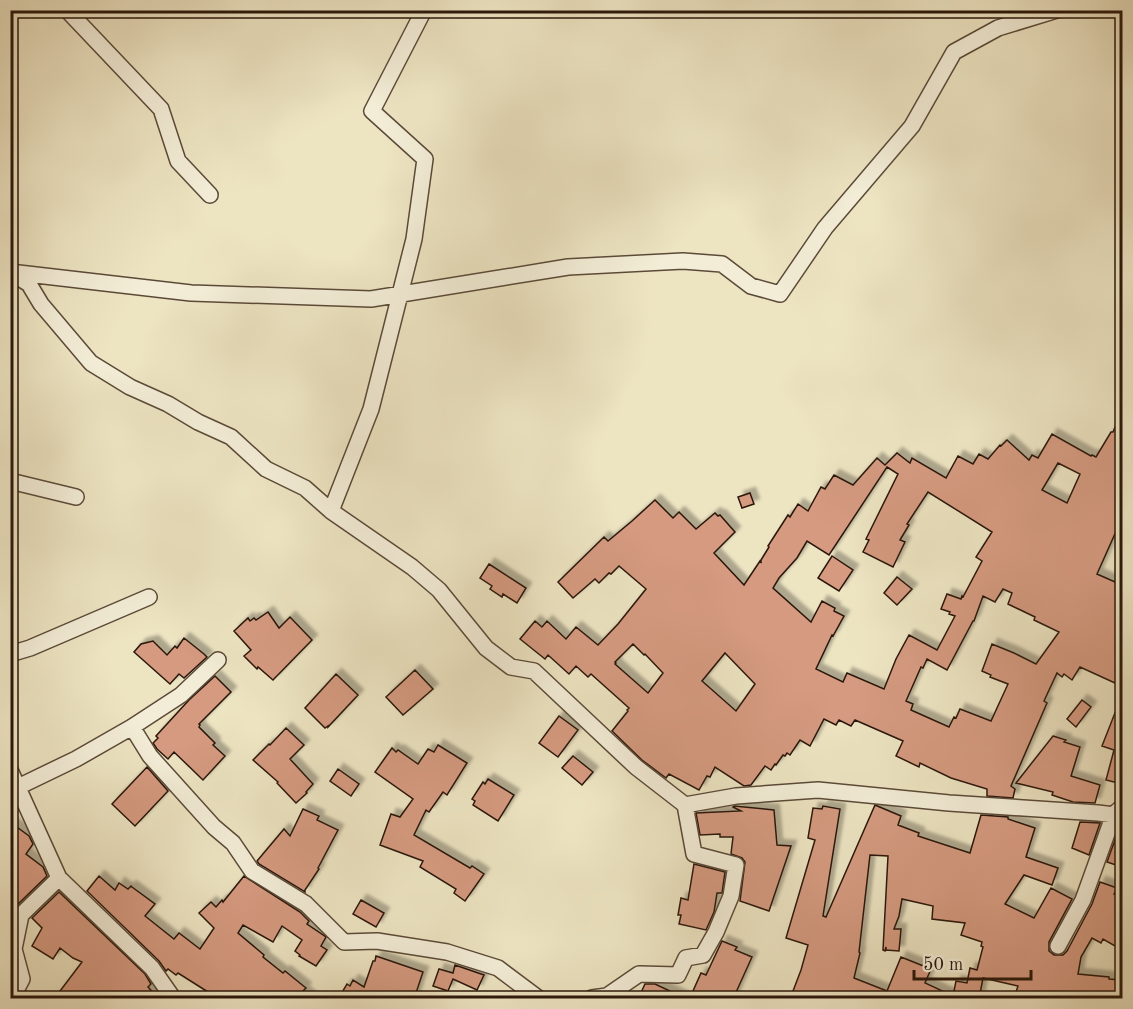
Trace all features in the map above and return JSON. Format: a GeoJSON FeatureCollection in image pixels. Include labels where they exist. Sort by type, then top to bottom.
{"type":"FeatureCollection","features":[{"type":"Feature","properties":{"kind":"street"},"geometry":{"type":"LineString","coordinates":[[67,10],[161,109],[178,161],[210,195]]}},
{"type":"Feature","properties":{"kind":"street"},"geometry":{"type":"LineString","coordinates":[[331,512],[371,410],[414,239],[425,159],[372,111],[424,10]]}},
{"type":"Feature","properties":{"kind":"street"},"geometry":{"type":"LineString","coordinates":[[10,273],[191,293],[371,299],[568,267],[683,261],[722,264],[751,286],[780,294],[825,228],[912,126],[954,52],[998,28],[1058,10]]}},
{"type":"Feature","properties":{"kind":"street"},"geometry":{"type":"LineString","coordinates":[[10,273],[29,284],[41,304],[91,363],[130,387],[231,437],[266,469],[305,488],[331,512],[412,567],[439,590],[486,648],[511,667],[534,671],[636,767],[685,805],[694,854],[736,865],[731,896],[716,932],[703,955],[686,958],[678,975],[639,974],[607,996],[592,999]]}},
{"type":"Feature","properties":{"kind":"street"},"geometry":{"type":"LineString","coordinates":[[10,481],[76,497]]}},
{"type":"Feature","properties":{"kind":"street"},"geometry":{"type":"LineString","coordinates":[[10,654],[30,648],[148,597]]}},
{"type":"Feature","properties":{"kind":"street"},"geometry":{"type":"LineString","coordinates":[[14,787],[76,759],[132,727],[181,695],[218,660]]}},
{"type":"Feature","properties":{"kind":"street"},"geometry":{"type":"LineString","coordinates":[[132,727],[150,756],[214,827],[233,843],[252,870],[306,904],[344,942],[377,941],[447,952],[498,968],[538,999]]}},
{"type":"Feature","properties":{"kind":"street"},"geometry":{"type":"LineString","coordinates":[[10,770],[14,787],[59,878],[152,968],[173,999]]}},
{"type":"Feature","properties":{"kind":"street"},"geometry":{"type":"LineString","coordinates":[[685,805],[736,796],[818,790],[949,803],[1120,812],[1083,900],[1058,946]]}},
{"type":"Feature","properties":{"kind":"street"},"geometry":{"type":"LineString","coordinates":[[12,999],[22,979],[14,950],[21,915],[59,878]]}},
{"type":"Feature","properties":{"kind":"building"},"geometry":{"type":"Polygon","coordinates":[[[1122,411],[1122,518],[1097,574],[1122,585],[1122,675],[1115,683],[1080,667],[1072,680],[1064,674],[1062,677],[1057,673],[1044,701],[1047,703],[1011,786],[1015,789],[1013,798],[987,796],[987,789],[951,778],[920,763],[919,767],[896,756],[903,741],[855,720],[851,726],[839,720],[836,725],[824,719],[810,746],[800,740],[790,755],[787,753],[783,755],[771,770],[765,766],[751,785],[744,786],[715,767],[699,790],[669,774],[666,778],[642,760],[612,731],[629,708],[591,674],[588,677],[576,666],[569,674],[548,655],[545,659],[520,639],[535,621],[542,627],[547,621],[566,639],[576,627],[598,645],[646,589],[619,566],[599,583],[595,579],[573,598],[558,582],[604,537],[608,541],[655,500],[673,518],[679,512],[696,529],[715,513],[720,515],[735,532],[714,553],[744,585],[761,562],[768,546],[788,515],[790,517],[798,504],[808,511],[821,487],[825,489],[834,475],[853,485],[877,458],[885,465],[897,453],[910,463],[912,458],[946,478],[958,456],[973,464],[979,454],[988,459],[1007,440],[1029,460],[1032,455],[1038,458],[1052,434],[1096,457],[1113,432],[1122,411]],[[1058,463],[1042,490],[1067,503],[1080,474],[1058,463]],[[887,467],[829,555],[807,541],[797,558],[773,588],[811,622],[822,601],[844,616],[816,669],[843,682],[847,673],[884,689],[909,635],[937,650],[955,616],[941,609],[947,594],[961,599],[963,597],[982,561],[976,557],[992,532],[928,492],[907,524],[909,525],[900,540],[905,542],[893,567],[863,552],[869,540],[866,539],[898,474],[887,467]],[[1003,589],[995,602],[983,596],[974,621],[947,670],[927,659],[906,701],[913,704],[911,710],[949,727],[960,709],[991,721],[1008,684],[982,671],[992,644],[1036,664],[1059,632],[1008,604],[1012,593],[1003,589]],[[633,644],[616,663],[648,693],[663,673],[633,644]],[[725,653],[702,681],[736,711],[755,684],[725,653]]]}},
{"type":"Feature","properties":{"kind":"building"},"geometry":{"type":"Polygon","coordinates":[[[750,493],[754,504],[742,508],[738,497],[750,493]]]}},
{"type":"Feature","properties":{"kind":"building"},"geometry":{"type":"Polygon","coordinates":[[[832,556],[853,570],[839,591],[818,578],[832,556]]]}},
{"type":"Feature","properties":{"kind":"building"},"geometry":{"type":"Polygon","coordinates":[[[489,564],[526,588],[517,603],[490,589],[492,586],[480,578],[489,564]]]}},
{"type":"Feature","properties":{"kind":"building"},"geometry":{"type":"Polygon","coordinates":[[[897,577],[912,589],[897,605],[884,593],[897,577]]]}},
{"type":"Feature","properties":{"kind":"building"},"geometry":{"type":"Polygon","coordinates":[[[268,612],[279,628],[290,617],[312,640],[273,680],[244,656],[251,650],[234,631],[248,618],[250,621],[254,618],[256,620],[268,612]]]}},
{"type":"Feature","properties":{"kind":"building"},"geometry":{"type":"Polygon","coordinates":[[[184,638],[207,657],[184,678],[179,674],[170,684],[134,652],[141,644],[153,641],[167,655],[175,646],[177,648],[184,638]]]}},
{"type":"Feature","properties":{"kind":"building"},"geometry":{"type":"Polygon","coordinates":[[[415,670],[433,689],[403,715],[386,697],[415,670]]]}},
{"type":"Feature","properties":{"kind":"building"},"geometry":{"type":"Polygon","coordinates":[[[336,674],[358,695],[325,728],[305,708],[336,674]]]}},
{"type":"Feature","properties":{"kind":"building"},"geometry":{"type":"Polygon","coordinates":[[[215,676],[231,692],[199,724],[199,727],[225,756],[203,780],[174,752],[168,759],[153,743],[158,738],[156,736],[189,700],[215,676]]]}},
{"type":"Feature","properties":{"kind":"building"},"geometry":{"type":"Polygon","coordinates":[[[1122,695],[1122,784],[1106,780],[1114,750],[1102,746],[1122,695]]]}},
{"type":"Feature","properties":{"kind":"building"},"geometry":{"type":"Polygon","coordinates":[[[1082,700],[1091,707],[1076,727],[1067,719],[1082,700]]]}},
{"type":"Feature","properties":{"kind":"building"},"geometry":{"type":"Polygon","coordinates":[[[559,716],[578,730],[558,757],[539,743],[559,716]]]}},
{"type":"Feature","properties":{"kind":"building"},"geometry":{"type":"Polygon","coordinates":[[[286,728],[304,745],[290,759],[313,784],[296,803],[278,782],[253,760],[286,728]]]}},
{"type":"Feature","properties":{"kind":"building"},"geometry":{"type":"Polygon","coordinates":[[[1053,736],[1080,747],[1071,776],[1100,785],[1095,803],[1073,802],[1052,795],[1053,792],[1016,783],[1053,736]]]}},
{"type":"Feature","properties":{"kind":"building"},"geometry":{"type":"Polygon","coordinates":[[[438,745],[467,763],[447,795],[443,792],[429,812],[426,810],[414,835],[484,874],[465,901],[454,893],[456,889],[420,867],[423,861],[380,845],[391,814],[400,817],[413,799],[375,772],[392,748],[418,764],[428,749],[434,752],[438,745]]]}},
{"type":"Feature","properties":{"kind":"building"},"geometry":{"type":"Polygon","coordinates":[[[573,756],[593,772],[582,785],[562,768],[573,756]]]}},
{"type":"Feature","properties":{"kind":"building"},"geometry":{"type":"Polygon","coordinates":[[[147,767],[168,791],[135,826],[112,804],[147,767]]]}},
{"type":"Feature","properties":{"kind":"building"},"geometry":{"type":"Polygon","coordinates":[[[338,769],[359,784],[351,796],[330,781],[338,769]]]}},
{"type":"Feature","properties":{"kind":"building"},"geometry":{"type":"Polygon","coordinates":[[[488,779],[514,795],[498,821],[473,805],[475,801],[472,799],[483,782],[485,784],[488,779]]]}},
{"type":"Feature","properties":{"kind":"building"},"geometry":{"type":"Polygon","coordinates":[[[875,805],[901,816],[898,825],[919,833],[918,836],[970,853],[981,815],[1008,817],[1008,819],[1035,828],[1026,857],[1058,868],[1052,885],[1024,875],[1005,904],[1034,918],[1051,888],[1072,899],[1049,942],[1049,951],[1054,955],[1063,955],[1067,951],[1092,904],[1100,882],[1117,888],[1114,894],[1122,897],[1122,950],[1103,939],[1101,943],[1092,938],[1081,957],[1078,974],[1122,980],[1122,999],[1025,999],[1015,995],[1018,986],[983,978],[979,999],[836,999],[818,992],[815,999],[790,999],[808,945],[786,938],[815,840],[808,838],[813,808],[822,809],[823,806],[840,809],[823,916],[826,917],[875,805]],[[870,855],[860,953],[854,978],[887,991],[901,957],[931,969],[925,983],[953,996],[956,981],[967,983],[970,968],[977,970],[983,947],[982,942],[961,935],[965,923],[932,919],[933,906],[902,899],[894,929],[901,929],[899,951],[886,950],[886,947],[885,951],[883,950],[888,856],[870,855]]]}},
{"type":"Feature","properties":{"kind":"building"},"geometry":{"type":"Polygon","coordinates":[[[734,806],[774,810],[777,845],[791,846],[769,911],[740,901],[745,862],[742,858],[731,854],[733,837],[720,837],[720,834],[700,835],[696,813],[741,811],[734,806]]]}},
{"type":"Feature","properties":{"kind":"building"},"geometry":{"type":"Polygon","coordinates":[[[303,809],[319,816],[317,820],[338,830],[305,892],[257,861],[284,829],[290,836],[303,809]]]}},
{"type":"Feature","properties":{"kind":"building"},"geometry":{"type":"Polygon","coordinates":[[[10,822],[29,836],[33,844],[26,854],[43,867],[47,876],[14,908],[10,918],[10,822]]]}},
{"type":"Feature","properties":{"kind":"building"},"geometry":{"type":"Polygon","coordinates":[[[1080,822],[1100,823],[1089,855],[1072,848],[1080,822]]]}},
{"type":"Feature","properties":{"kind":"building"},"geometry":{"type":"Polygon","coordinates":[[[1120,826],[1122,826],[1122,867],[1107,862],[1120,826]]]}},
{"type":"Feature","properties":{"kind":"building"},"geometry":{"type":"Polygon","coordinates":[[[694,864],[725,872],[722,893],[717,893],[714,912],[706,930],[679,924],[681,898],[688,900],[694,864]]]}},
{"type":"Feature","properties":{"kind":"building"},"geometry":{"type":"Polygon","coordinates":[[[99,876],[115,890],[119,883],[128,889],[131,886],[155,904],[145,916],[174,939],[179,933],[200,949],[214,928],[199,913],[211,902],[216,907],[222,900],[223,902],[244,876],[300,912],[309,921],[307,924],[326,937],[321,946],[327,950],[316,966],[299,956],[295,951],[302,940],[282,926],[273,942],[243,925],[238,933],[264,955],[263,957],[306,988],[303,991],[313,999],[201,999],[208,992],[178,973],[176,975],[168,969],[166,971],[159,961],[87,891],[99,876]]]}},
{"type":"Feature","properties":{"kind":"building"},"geometry":{"type":"Polygon","coordinates":[[[59,892],[145,974],[151,984],[148,987],[159,999],[54,999],[82,962],[60,948],[53,959],[32,946],[42,928],[32,918],[59,892]]]}},
{"type":"Feature","properties":{"kind":"building"},"geometry":{"type":"Polygon","coordinates":[[[361,900],[384,913],[376,927],[353,914],[361,900]]]}},
{"type":"Feature","properties":{"kind":"building"},"geometry":{"type":"Polygon","coordinates":[[[722,941],[737,947],[735,950],[752,957],[733,999],[709,999],[693,991],[701,973],[706,975],[722,941]]]}},
{"type":"Feature","properties":{"kind":"building"},"geometry":{"type":"Polygon","coordinates":[[[376,956],[423,972],[414,999],[338,999],[347,984],[350,986],[353,980],[364,987],[376,956]]]}},
{"type":"Feature","properties":{"kind":"building"},"geometry":{"type":"Polygon","coordinates":[[[455,965],[484,975],[477,990],[453,979],[448,991],[433,986],[439,969],[453,973],[455,965]]]}},
{"type":"Feature","properties":{"kind":"building"},"geometry":{"type":"Polygon","coordinates":[[[645,984],[655,984],[687,999],[638,999],[645,984]]]}}]}
